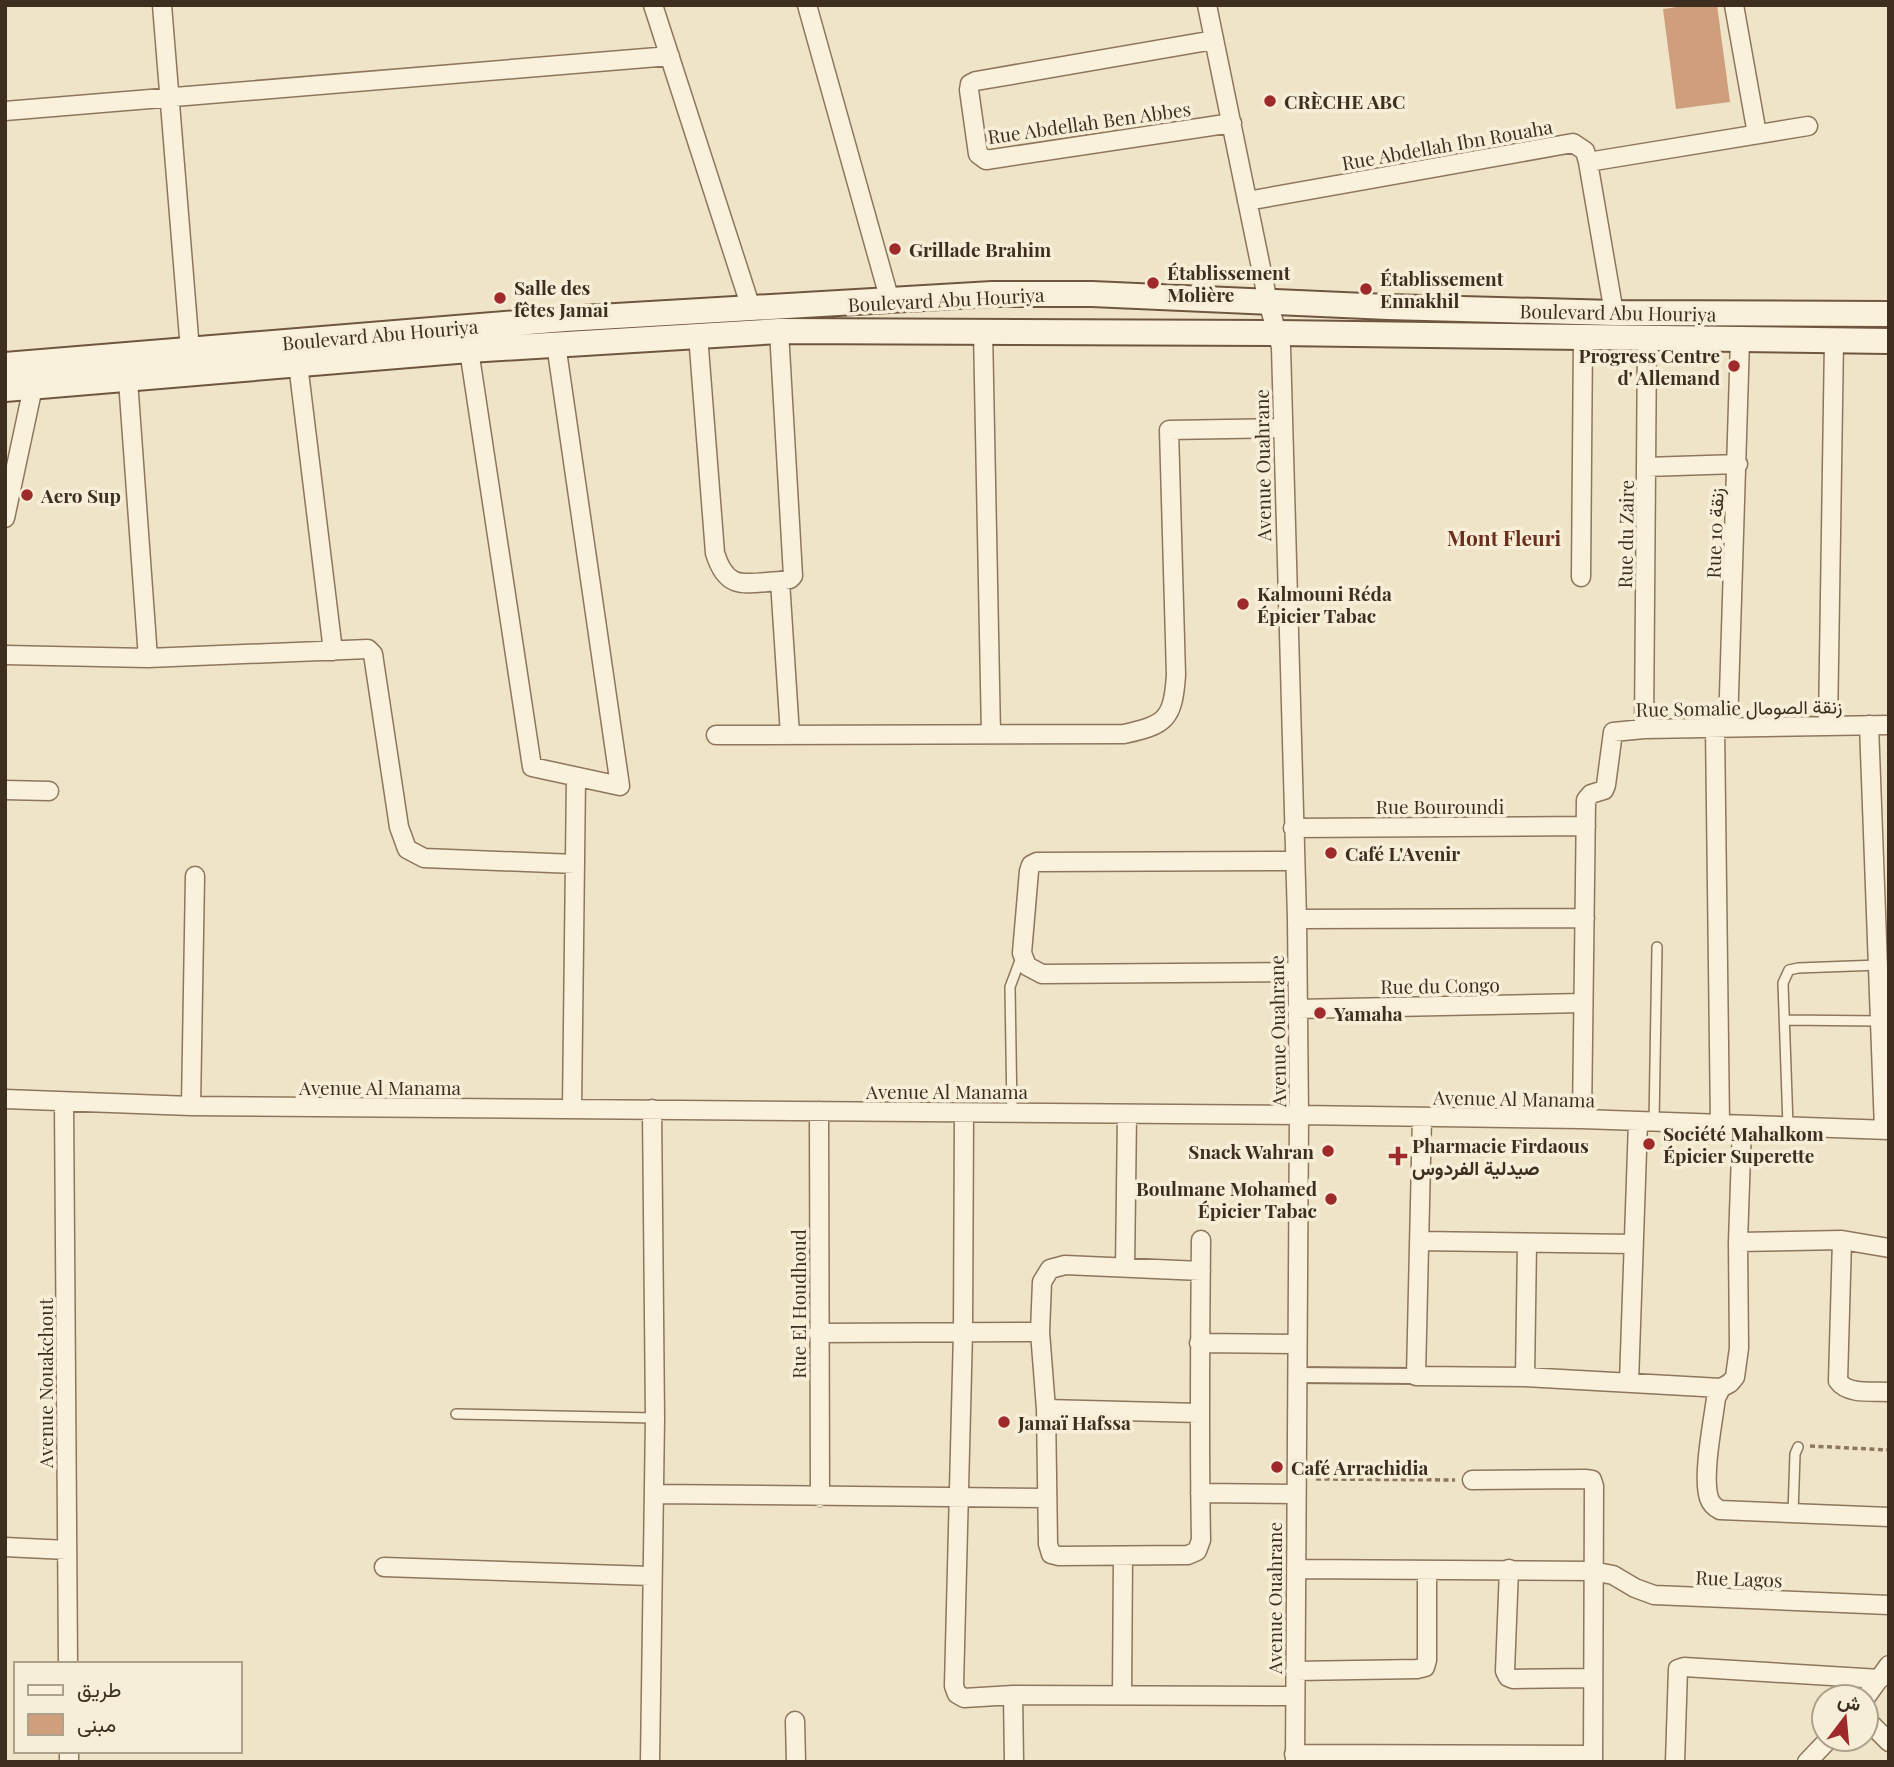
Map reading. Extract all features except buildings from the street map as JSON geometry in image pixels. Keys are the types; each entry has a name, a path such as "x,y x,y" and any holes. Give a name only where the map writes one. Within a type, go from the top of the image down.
{"main road":[{"name":"Boulevard Abu Houriya","path":"5,365 565,319 992,295 1092,294 1388,307 1614,313 1889,314"},
{"path":"1388,307 1389,334"},
{"name":"Boulevard Abu Houriya","path":"5,389 469,350 779,331 1389,334 1889,341"}],"street":[{"path":"162,5 190,350"},
{"path":"653,5 751,307"},
{"path":"807,5 890,301"},
{"name":"Avenue Ouahrane","path":"1207,5 1268,302 1281,348 1297,919 1299,1115 1295,1758"},
{"path":"1734,5 1757,134"},
{"name":"Rue Abdellah Ben Abbes","path":"1214,40 976,80 970,84 969,90 978,154 986,160 1232,123"},
{"path":"5,111 670,56"},
{"path":"1614,313 1588,162 1808,126"},
{"name":"Rue Abdellah Ibn Rouaha","path":"1247,201 1573,143 1585,151 1588,162"},
{"path":"698,335 715,553 720,571 730,580 745,583 790,579 793,574 779,331"},
{"path":"983,331 991,734"},
{"path":"1581,577 1583,338"},
{"name":"Rue du Zaire","path":"1644,729 1647,339"},
{"name":"Rue 10 زنقة","path":"1720,1124 1722,728 1738,464 1740,340"},
{"path":"1828,725 1834,340"},
{"path":"469,350 532,767 620,786 556,344"},
{"path":"298,364 333,651"},
{"path":"128,380 148,658"},
{"path":"5,518 33,387"},
{"path":"716,735 1124,734 1154,727 1169,713 1174,695 1176,651 1169,430 1282,428"},
{"path":"1646,467 1738,464"},
{"path":"780,580 790,734"},
{"path":"5,655 148,658 363,648 373,654 399,827 407,849 415,855 432,859 575,864"},
{"path":"1869,725 1880,1021 1887,1130"},
{"name":"Rue Somalie زنقة الصومال","path":"1586,826 1588,796 1604,790 1606,785 1613,732 1644,729 1889,725"},
{"path":"572,1109 576,777"},
{"path":"5,790 49,791"},
{"path":"1582,1119 1586,826"},
{"name":"Rue Bouroundi","path":"1293,828 1586,826"},
{"path":"1294,860 1037,862 1031,865 1029,871 1022,953 1027,966 1042,974 1297,972"},
{"path":"191,1106 195,876"},
{"path":"1297,919 1585,918"},
{"name":"Rue du Congo","path":"1297,1009 1583,1003"},
{"name":"Avenue Al Manama","path":"5,1099 191,1106 1582,1119 1887,1130"},
{"name":"Avenue Nouakchout","path":"64,1103 68,1662"},
{"path":"650,1762 655,1418 652,1110"},
{"name":"Rue El Houdhoud","path":"818,1111 820,1497"},
{"path":"964,1113 963,1332 954,1686 957,1693 964,1698 1013,1695 1295,1696"},
{"path":"1125,1268 1127,1114"},
{"path":"1416,1376 1422,1117"},
{"path":"1629,1382 1633,1244 1646,1122"},
{"path":"1742,1125 1738,1242 1739,1348 1735,1377 1721,1388 1716,1398 1706,1482 1712,1506 1720,1510 1889,1517"},
{"path":"1201,1240 1201,1271 1199,1343 1199,1413 1201,1540 1197,1550 1188,1555 1051,1554 1048,1544 1046,1409 1040,1332 1042,1282 1050,1269 1065,1265 1201,1271"},
{"path":"1738,1242 1842,1240 1889,1248"},
{"path":"1842,1240 1838,1381 1842,1387 1850,1390 1889,1392"},
{"path":"1419,1241 1633,1244"},
{"path":"1525,1377 1527,1244"},
{"path":"818,1333 1040,1332"},
{"path":"1199,1343 1297,1344"},
{"path":"1296,1375 1525,1377 1721,1388"},
{"path":"1046,1409 1199,1413"},
{"path":"1295,1758 1593,1758 1592,1480 1472,1480"},
{"path":"1200,1493 1296,1486"},
{"path":"654,1494 1046,1498"},
{"path":"5,1547 67,1550"},
{"path":"1122,1695 1123,1556"},
{"path":"384,1567 651,1576"},
{"name":"Rue Lagos","path":"1296,1569 1592,1571 1613,1575 1635,1588 1666,1596 1889,1605"},
{"path":"1508,1569 1508,1677 1592,1678"},
{"path":"1295,1671 1425,1667 1427,1570"},
{"path":"1675,1762 1678,1669 1884,1672"},
{"path":"1013,1695 1014,1762"},
{"path":"795,1721 796,1762"}],"lane":[{"path":"1646,1122 1657,947"},
{"path":"1012,1112 1010,988 1022,953"},
{"path":"1788,1126 1783,983 1788,970 1879,965"},
{"path":"1785,1020 1880,1021"},
{"path":"456,1414 655,1418"},
{"path":"1793,1514 1795,1454 1798,1447"}],"path":[{"path":"1798,1447 1889,1450"},
{"path":"1296,1486 1472,1480"}],"place":[{"name":"CRÈCHE ABC","path":"1270,101"},
{"name":"Grillade Brahim","path":"895,249"},
{"name":"Établissement Molière","path":"1153,283"},
{"name":"Établissement Ennakhil","path":"1366,289"},
{"name":"Salle des fêtes Jamai","path":"500,298"},
{"name":"Progress Centre d' Allemand","path":"1734,366"},
{"name":"Aero Sup","path":"27,495"},
{"name":"Kalmouni Réda Épicier Tabac","path":"1243,604"},
{"name":"Café L'Avenir","path":"1331,853"},
{"name":"Yamaha","path":"1320,1013"},
{"name":"Société Mahalkom Épicier Superette","path":"1649,1144"},
{"name":"Snack Wahran","path":"1328,1151"},
{"name":"Pharmacie Firdaous صيدلية الفردوس","path":"1398,1156"},
{"name":"Boulmane Mohamed Épicier Tabac","path":"1331,1199"},
{"name":"Jamaï Hafssa","path":"1004,1422"},
{"name":"Café Arrachidia","path":"1277,1467"}],"district":[{"name":"Mont Fleuri","path":"1504,537"}]}
